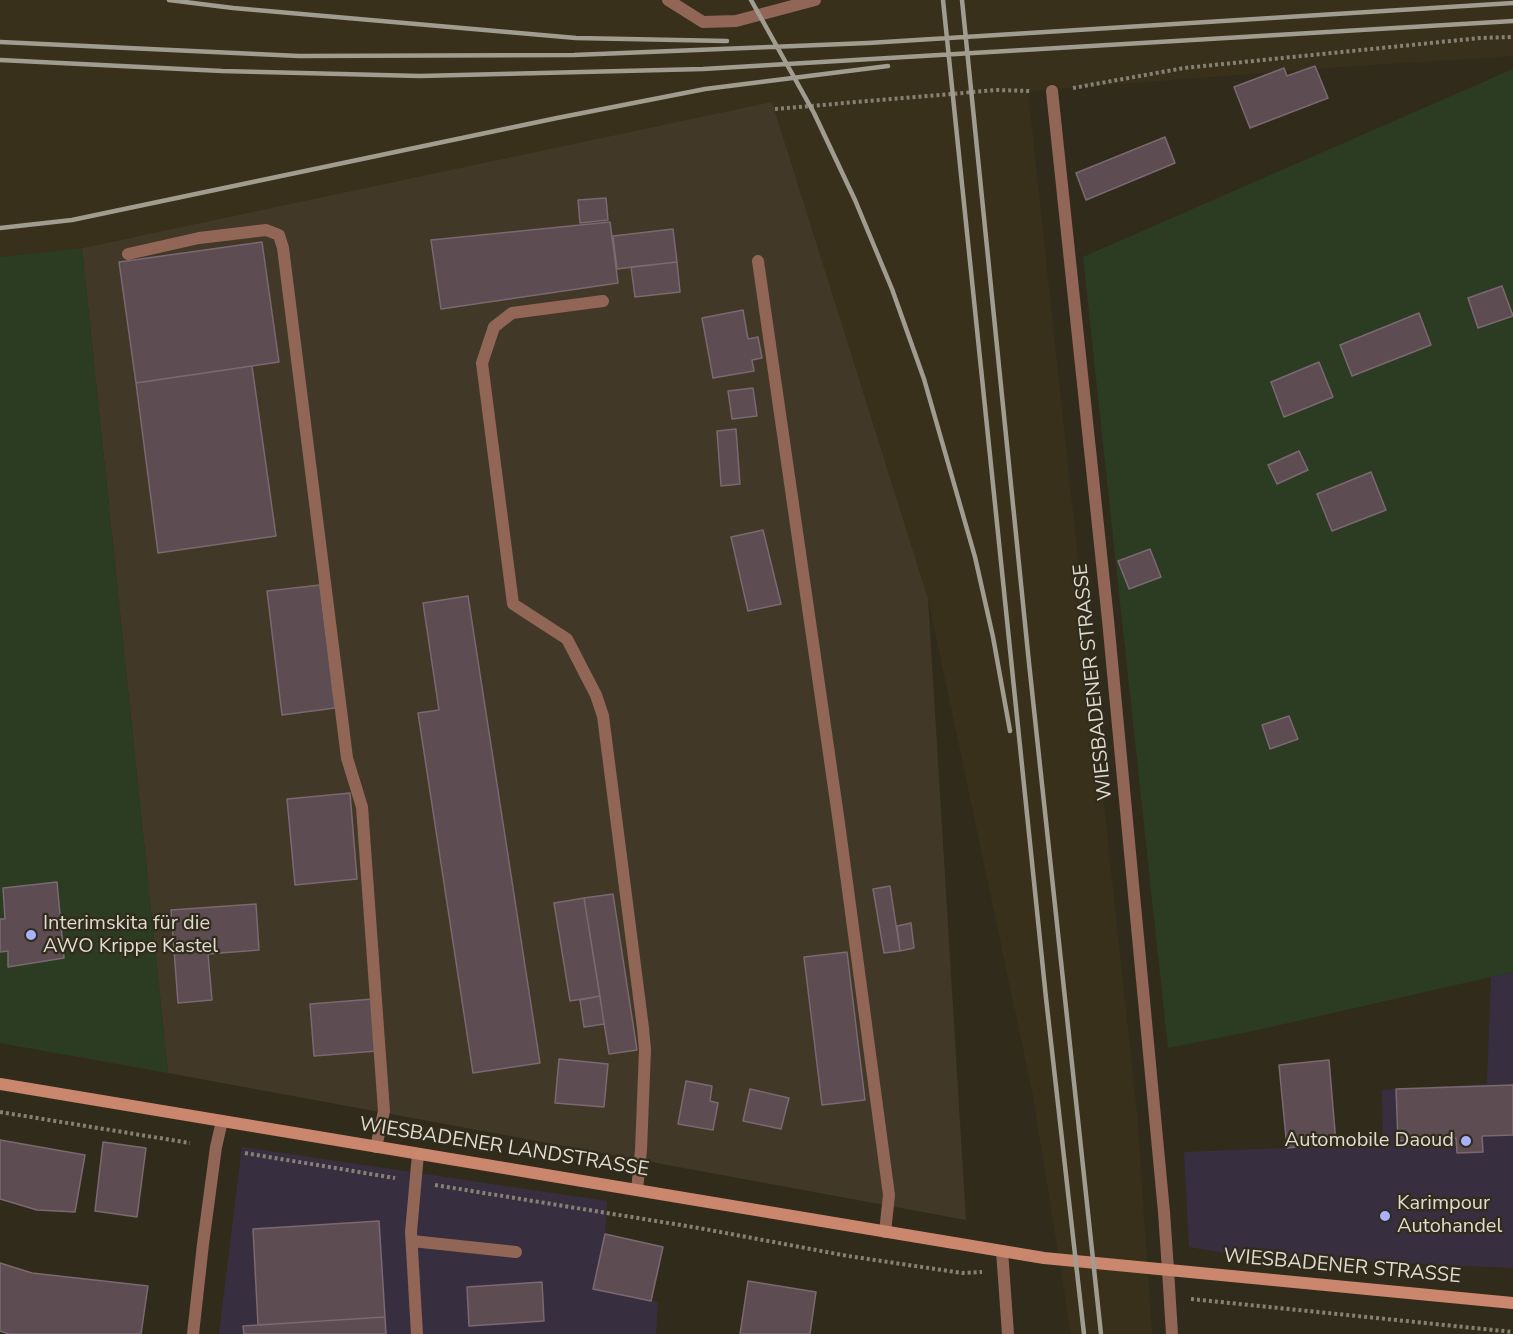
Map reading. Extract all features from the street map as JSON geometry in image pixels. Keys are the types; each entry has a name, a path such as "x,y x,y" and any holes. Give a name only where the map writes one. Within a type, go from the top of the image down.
{"main road":[{"name":"WIESBADENER LANDSTRASSE","path":"0,1084 1044,1258"},
{"name":"WIESBADENER STRASSE","path":"1044,1258 1513,1303"}],"street":[{"path":"668,0 702,22 736,21 815,0"},
{"name":"WIESBADENER STRASSE","path":"1052,92 1108,620 1168,1270"},
{"path":"128,254 199,238 266,230 279,235 283,248 346,758 362,807 384,1111 376,1147"},
{"path":"758,261 839,823 889,1195 885,1232"},
{"path":"603,301 512,314 494,327 482,363 513,604 567,639 596,695 603,716 644,1028 637,1190"},
{"path":"193,1334 216,1147 222,1121"},
{"path":"417,1334 412,1241 418,1154"},
{"path":"412,1241 516,1252"},
{"path":"1002,1251 1008,1334"},
{"path":"1168,1270 1172,1334"}],"path":[{"path":"775,109 997,90 1052,92 1184,68 1468,39 1513,37"},
{"path":"0,1112 189,1143"},
{"path":"245,1153 699,1228 848,1256 962,1273 1004,1271"},
{"path":"1169,1297 1513,1332"}],"shaded area":[{"path":"0,0 1513,0 1513,56 1028,91 1137,1114 1152,1334 1071,1334 1033,1096 928,598 772,102 82,248 0,257"},
{"path":"772,101 928,598 966,1220 168,1073 82,248"},
{"path":"1513,972 1513,1268 1243,1256 1189,1247 1184,1152 1287,1148 1336,1143 1383,1144 1382,1090 1487,1084 1491,977"},
{"path":"242,1147 607,1201 605,1234 593,1289 658,1302 656,1334 219,1334"}],"green space":[{"path":"1513,69 1513,972 1168,1048 1083,257"},
{"path":"82,248 168,1073 0,1043 0,257"}],"building":[{"path":"1315,66 1328,98 1250,128 1234,87 1284,68 1287,76"},
{"path":"1165,137 1175,163 1086,200 1076,173"},
{"path":"606,198 608,220 580,223 578,200"},
{"path":"610,222 618,283 441,309 431,240"},
{"path":"673,229 677,262 617,269 613,236"},
{"path":"262,242 279,362 136,383 119,262"},
{"path":"677,262 680,292 635,297 631,267"},
{"path":"1502,286 1513,316 1478,328 1468,298"},
{"path":"743,310 748,339 758,337 762,358 752,360 754,371 713,378 702,318"},
{"path":"1419,313 1431,345 1352,376 1340,345"},
{"path":"1319,362 1333,397 1284,417 1271,382"},
{"path":"252,366 276,536 158,553 136,383"},
{"path":"753,388 757,416 732,419 728,391"},
{"path":"736,429 740,484 721,486 717,431"},
{"path":"1299,451 1308,470 1277,484 1268,465"},
{"path":"1371,472 1386,510 1332,531 1317,494"},
{"path":"763,530 781,604 748,611 731,537"},
{"path":"1150,549 1161,577 1129,589 1118,561"},
{"path":"320,585 335,708 282,715 267,591"},
{"path":"468,596 540,1063 473,1073 418,713 439,710 423,603"},
{"path":"1289,716 1298,739 1270,749 1262,725"},
{"path":"350,793 357,879 295,885 287,799"},
{"name":"Interimskita für die AWO Krippe Kastel","path":"57,882 64,958 8,967 8,951 0,952 0,919 5,919 3,888"},
{"path":"890,886 900,951 884,953 873,889"},
{"path":"613,894 637,1050 609,1054 584,898"},
{"path":"584,898 600,996 570,1001 554,903"},
{"path":"256,904 259,950 208,954 212,1000 178,1003 171,910"},
{"path":"911,923 914,948 900,951 897,926"},
{"path":"847,952 865,1100 822,1105 804,957"},
{"path":"600,996 604,1024 584,1027 580,1000"},
{"path":"373,999 377,1051 314,1056 310,1004"},
{"path":"559,1059 608,1064 604,1107 555,1103"},
{"path":"1329,1060 1336,1143 1287,1148 1279,1065"},
{"path":"686,1081 712,1086 710,1101 718,1103 713,1130 678,1124"},
{"path":"1513,1085 1513,1135 1482,1136 1483,1152 1457,1153 1456,1138 1398,1141 1396,1089"},
{"path":"750,1089 789,1098 781,1129 743,1121"},
{"path":"0,1140 85,1155 75,1212 37,1210 0,1199"},
{"path":"103,1142 146,1148 137,1217 95,1211"},
{"path":"379,1221 385,1317 258,1325 253,1229"},
{"path":"605,1234 663,1247 651,1301 593,1289"},
{"path":"0,1263 32,1273 148,1286 141,1334 9,1334 0,1331"},
{"path":"748,1281 816,1292 810,1334 740,1334"},
{"path":"542,1282 544,1321 469,1326 467,1287"},
{"path":"385,1317 386,1334 244,1334 243,1326"}],"railway":[{"path":"169,0 233,8 576,38 727,41"},
{"path":"751,0 814,113 855,200 892,289 924,379 975,557 993,637 1010,731"},
{"path":"943,0 1046,998 1084,1334"},
{"path":"962,0 1029,663 1101,1334"},
{"path":"0,42 299,56 574,55 868,43 1513,3"},
{"path":"0,60 222,71 420,76 703,69 1513,21"},
{"path":"0,228 72,220 705,89 888,66"}],"place":[{"name":"Interimskita für die AWO Krippe Kastel","path":"31,935"},
{"name":"Automobile Daoud","path":"1466,1141"},
{"name":"Karimpour Autohandel","path":"1385,1216"}]}
